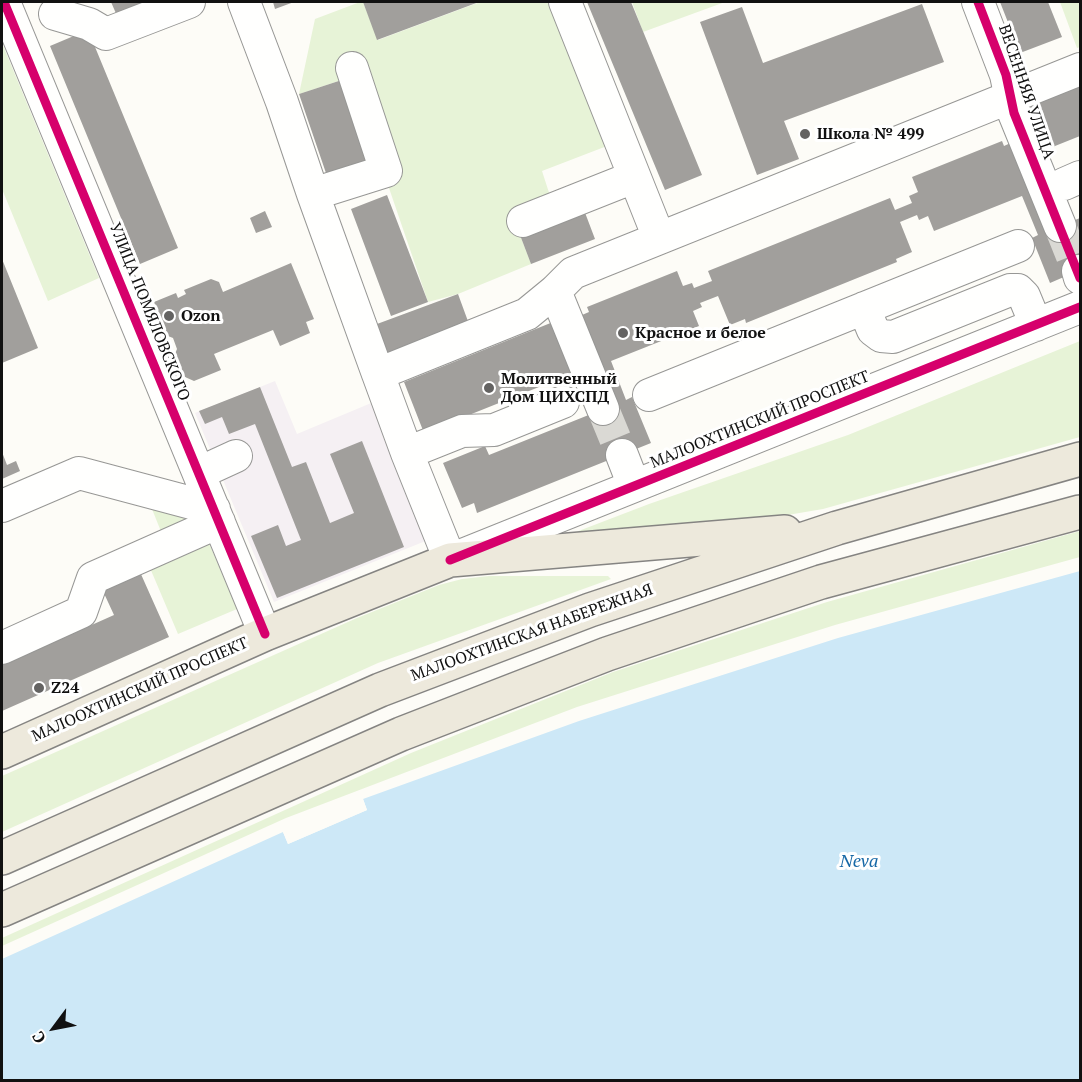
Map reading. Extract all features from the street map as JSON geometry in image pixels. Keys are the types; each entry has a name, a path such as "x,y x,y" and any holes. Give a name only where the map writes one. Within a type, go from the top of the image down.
{"main road":[{"name":"МАЛООХТИНСКАЯ НАБЕРЕЖНАЯ","path":"2,858 380,690 590,610 837,528 1080,459"},
{"path":"2,910 401,734 607,654 821,582 1080,512"},
{"path":"450,560 837,528"},
{"name":"МАЛООХТИНСКИЙ ПРОСПЕКТ","path":"2,752 266,634 450,560"}],"street":[{"name":"УЛИЦА ПОМЯЛОВСКОГО","path":"4,2 266,634"},
{"path":"16,31 55,8 106,34 189,2"},
{"path":"244,2 407,453 450,560"},
{"path":"565,2 658,238"},
{"name":"ВЕСЕННЯЯ УЛИЦА","path":"978,2 1006,75 1014,113 1060,226"},
{"path":"313,194 386,171 352,68"},
{"path":"378,374 527,314 573,273 1080,69"},
{"path":"523,221 634,177"},
{"path":"649,395 1018,246"},
{"path":"864,308 873,330 881,336 893,337 1010,290 1018,290 1024,296 1036,325"},
{"path":"555,291 603,409"},
{"name":"МАЛООХТИНСКИЙ ПРОСПЕКТ","path":"450,560 1080,307"},
{"path":"407,453 462,431 494,430 563,402"},
{"path":"622,455 634,486"},
{"path":"199,473 236,456"},
{"path":"2,506 79,473 217,516"},
{"path":"2,646 81,612 93,579 217,516"}],"shaded area":[{"path":"275,381 297,434 376,401 433,538 274,602 195,413"}],"green space":[{"path":"363,2 378,40 480,2 565,2 620,141 542,171 554,208 520,235 531,264 458,294 428,302 351,77 299,94 315,19"},
{"path":"632,2 725,2 643,32"},
{"path":"1060,2 1080,2 1080,47 1077,48"},
{"path":"2,43 99,278 48,301 2,189"},
{"path":"1080,341 1080,437 823,509 752,521 555,540 649,504 848,435"},
{"path":"150,504 195,516 164,539"},
{"path":"1080,531 1080,557 835,625 577,707 286,818 2,946 2,938 411,753 613,672 827,602"},
{"path":"209,543 237,609 178,634 150,568"},
{"path":"489,576 608,576 611,579 378,663 2,832 2,776 357,618 439,585 462,579"}],"water":[{"name":"Neva","path":"1080,571 1080,1080 2,1080 2,959 283,832 288,844 367,810 363,799 579,721 838,638"}],"pier":[{"path":"363,799 367,810 288,844 283,832 286,831 290,840 363,808 360,800"}],"building":[{"path":"111,2 159,2 118,18"},
{"path":"273,2 294,2 275,9"},
{"path":"363,2 479,2 377,40"},
{"path":"587,2 631,2 702,175 665,190"},
{"path":"1000,2 1048,2 1062,37 1020,53"},
{"path":"922,4 944,62 784,121 799,159 757,175 700,22 742,7 763,63"},
{"path":"88,30 178,248 140,264 50,46"},
{"path":"351,77 378,159 327,176 299,94"},
{"path":"1080,86 1080,136 1040,152 1022,109"},
{"path":"1017,140 1048,231 1080,218 1080,270 1050,283 1032,238 1038,235 1022,196 934,231 928,216 919,220 917,215 900,222 912,252 896,259 897,262 746,323 745,319 730,325 718,296 700,303 702,307 693,311 699,326 611,361 626,400 632,397 651,443 477,513 474,503 462,508 443,463 485,446 489,455 616,404 575,318 589,312 587,307 677,271 683,286 692,283 694,288 712,281 708,271 890,198 895,210 912,203 909,196 918,192 912,177 1002,141 1004,146"},
{"path":"387,195 428,302 391,316 351,209"},
{"path":"584,210 595,239 531,264 520,235"},
{"path":"265,211 272,227 256,233 250,218"},
{"path":"2,259 38,348 2,363"},
{"path":"291,263 314,319 306,322 310,333 280,346 273,330 214,354 221,370 194,381 185,377 175,354 177,349 173,338 168,336 154,302 176,293 178,298 186,294 184,290 211,279 219,282 223,292"},
{"path":"458,294 469,324 388,354 377,324"},
{"path":"558,320 579,371 424,433 404,382"},
{"path":"260,387 292,467 306,462 330,523 354,513 330,454 362,441 404,547 277,598 251,536 278,525 286,546 301,540 255,424 229,434 222,417 205,424 199,411"},
{"path":"2,452 7,465 16,461 20,471 2,479"},
{"path":"140,572 169,637 2,711 2,665 114,615 102,589"}],"tunnel":[{"path":"1060,226 1078,271"},
{"path":"603,409 622,455"}],"cycle path":[{"path":"4,2 265,634"},
{"path":"978,2 1006,75 1014,113 1080,278"},
{"path":"450,560 1080,307"}],"place":[{"name":"Школа № 499","path":"805,134"},
{"name":"Ozon","path":"169,316"},
{"name":"Красное и белое","path":"623,333"},
{"name":"Молитвенный Дом ЦИХСПД","path":"489,388"},
{"name":"Z24","path":"39,688"}]}
